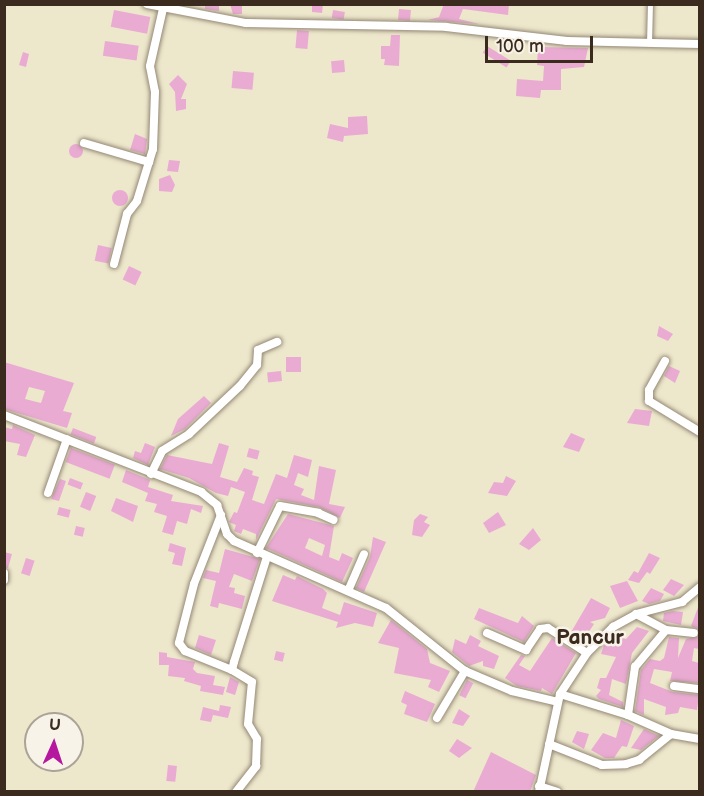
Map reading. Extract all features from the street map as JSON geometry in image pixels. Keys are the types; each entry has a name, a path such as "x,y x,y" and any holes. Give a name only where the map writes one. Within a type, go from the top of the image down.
{"street":[{"path":"147,4 163,9 246,23 446,27 518,37 649,44 699,44"},
{"path":"114,264 127,214 137,201 149,162 155,106 150,66 163,9"},
{"path":"84,143 149,162"},
{"path":"151,474 162,451 189,434 240,386 258,365 258,350 277,342"},
{"path":"665,361 649,390 649,401 699,432"},
{"path":"4,415 201,492 210,498 221,514 230,538 257,553 386,608 443,657 465,671 512,691 559,698 628,715 671,734 699,739"},
{"path":"48,493 67,439"},
{"path":"257,553 279,506 334,520"},
{"path":"221,514 194,584 179,643 185,651 232,670 252,682 248,724 257,739 256,766 236,792"},
{"path":"348,591 364,554"},
{"path":"232,670 267,556"},
{"path":"4,573 4,580"},
{"path":"557,792 539,789 559,698 587,653 613,627 636,614 682,602 699,587"},
{"path":"636,614 666,630 694,633"},
{"path":"487,633 526,650 540,629 549,628 587,653"},
{"path":"628,715 635,667 666,630"},
{"path":"436,718 465,671"},
{"path":"674,686 699,689"},
{"path":"549,744 602,765 626,764 639,760 671,734"}],"lane":[{"path":"649,44 651,4"}],"building":[{"path":"205,4 219,4 219,11 205,9"},
{"path":"230,4 242,4 242,14 233,14"},
{"path":"312,4 323,4 322,13 312,12"},
{"path":"444,4 459,6 509,4 508,15 463,9 459,19 479,24 428,20 439,17"},
{"path":"399,9 411,10 410,21 398,20"},
{"path":"114,10 150,17 147,34 111,27"},
{"path":"333,10 345,12 344,20 332,18"},
{"path":"297,30 309,31 307,49 295,48"},
{"path":"391,35 400,35 399,66 384,65 385,59 381,59 381,46 390,46"},
{"path":"105,41 139,46 137,61 103,56"},
{"path":"487,46 511,61 507,68 483,53"},
{"path":"538,47 588,48 584,67 561,69 561,90 541,90 540,98 516,96 517,79 543,81 544,66 537,65"},
{"path":"23,52 29,54 26,67 19,65"},
{"path":"344,60 345,72 332,73 331,61"},
{"path":"233,71 254,73 252,90 232,88"},
{"path":"178,75 187,84 181,99 186,99 186,109 176,111 175,92 169,84"},
{"path":"367,116 368,134 344,136 343,142 327,138 330,124 348,128 348,117"},
{"path":"135,134 147,139 145,154 130,150"},
{"path":"76,144 81,146 83,151 81,156 76,158 71,156 69,151 71,146"},
{"path":"169,160 180,161 178,172 167,171"},
{"path":"170,175 175,185 172,192 159,191 159,179"},
{"path":"117,190 123,190 128,198 126,204 117,206 112,201 112,195"},
{"path":"98,245 112,248 108,264 95,261"},
{"path":"129,266 142,272 135,286 123,280"},
{"path":"659,326 673,334 668,341 657,336"},
{"path":"286,357 301,357 301,372 286,372"},
{"path":"4,362 74,383 63,411 72,413 67,428 4,409","holes":["29,387 45,391 41,403 25,399"]},
{"path":"669,366 680,371 675,383 664,376"},
{"path":"281,371 282,381 268,382 267,372"},
{"path":"204,396 211,403 185,429 171,436 178,419"},
{"path":"635,409 652,411 649,426 627,423"},
{"path":"13,425 35,435 26,457 17,455 20,444 4,441 4,427 12,429"},
{"path":"73,428 96,437 94,443 70,435"},
{"path":"571,433 585,439 579,452 563,447"},
{"path":"145,443 155,447 148,465 133,458 135,451 141,453"},
{"path":"219,443 229,446 220,477 237,482 244,468 253,471 252,475 259,477 252,500 264,504 276,474 287,478 294,455 312,460 308,477 298,473 294,485 304,489 301,495 314,500 319,466 336,470 329,504 345,507 340,518 319,507 276,499 256,540 256,534 243,529 241,534 234,531 236,525 229,522 234,512 237,513 245,492 231,487 228,496 216,493 189,478 160,469 167,455 212,464"},
{"path":"71,448 115,465 110,479 66,462"},
{"path":"249,448 260,451 257,460 247,457"},
{"path":"126,470 150,480 148,487 173,495 171,501 203,506 201,513 191,509 187,524 177,521 173,535 162,532 167,516 154,512 157,504 145,501 148,493 122,482"},
{"path":"506,476 516,481 507,496 488,493 494,482 503,483"},
{"path":"70,478 83,483 81,490 67,485"},
{"path":"60,479 66,481 59,501 51,499"},
{"path":"86,492 96,496 90,511 80,507"},
{"path":"116,498 138,506 133,522 111,511"},
{"path":"59,507 71,510 69,518 57,515"},
{"path":"498,512 506,525 489,533 483,523"},
{"path":"288,514 334,526 329,557 339,561 342,553 353,558 342,582 266,548","holes":["309,538 325,545 322,556 305,548"]},
{"path":"420,514 428,517 424,522 430,525 422,537 412,535 414,520"},
{"path":"76,526 85,528 83,537 74,535"},
{"path":"533,528 541,540 529,550 519,544"},
{"path":"373,537 386,542 364,592 356,588 370,557"},
{"path":"170,543 186,548 182,566 172,564 175,553 168,551"},
{"path":"225,549 260,559 252,581 234,574 229,587 235,588 234,593 245,596 242,609 219,603 218,608 210,606 216,581 203,578 206,570 219,573"},
{"path":"4,552 12,554 8,568 4,567"},
{"path":"649,553 660,558 650,574 647,572 639,583 628,580 634,571 638,573"},
{"path":"26,558 35,561 30,576 21,573"},
{"path":"283,575 295,580 297,576 323,589 327,593 322,608 340,615 344,602 377,613 373,627 355,623 336,628 338,622 272,601"},
{"path":"671,579 684,585 674,596 663,590"},
{"path":"627,581 638,601 620,608 610,586"},
{"path":"651,588 664,594 660,601 649,604 642,601"},
{"path":"591,598 610,608 605,618 590,622 594,624 582,642 570,634"},
{"path":"699,605 699,630 691,626"},
{"path":"479,608 518,623 522,616 534,626 524,642 474,619"},
{"path":"683,612 681,625 663,621 664,613"},
{"path":"391,620 427,649 430,663 450,671 439,692 428,687 431,680 394,673 399,648 378,643"},
{"path":"637,627 649,631 632,653 626,684 612,679 609,695 623,702 623,707 599,699 596,696 601,690 597,688 600,678 606,678 616,657 601,654 604,645 614,635 626,639"},
{"path":"199,635 216,640 211,655 195,648"},
{"path":"470,635 481,641 478,646 499,656 494,669 483,666 483,661 469,666 452,652 455,639 466,644"},
{"path":"699,636 699,649 694,648 692,661 699,663 699,683 670,681 672,672 654,669 650,683 673,692 699,695 697,710 680,707 678,713 665,715 666,707 644,699 644,715 635,711 641,670 650,659 660,661 664,658 669,637 679,638 678,658 686,639"},
{"path":"552,638 576,653 552,694 542,688 541,691 517,686 505,678 521,655 525,656 519,665 530,671"},
{"path":"276,651 285,653 283,662 274,660"},
{"path":"159,652 167,653 167,657 195,662 193,669 197,673 215,676 213,685 225,687 223,695 200,691 201,686 184,681 185,678 168,676 169,665 159,665"},
{"path":"230,677 239,682 235,695 226,692"},
{"path":"467,680 473,683 466,698 459,695"},
{"path":"405,691 435,704 427,722 404,714 407,705 401,702"},
{"path":"220,705 231,707 228,718 213,715 211,722 200,720 203,707 219,711"},
{"path":"459,709 470,716 463,726 452,723"},
{"path":"621,720 634,726 627,747 622,746 614,758 605,758 591,750 603,733 616,738"},
{"path":"644,729 659,736 641,750 631,748"},
{"path":"577,731 589,734 584,749 572,742"},
{"path":"457,739 472,748 459,758 449,751"},
{"path":"491,752 536,775 530,792 473,792"},
{"path":"168,765 177,766 175,782 166,781"}],"district":[{"name":"Pancur","path":"590,638"}]}
